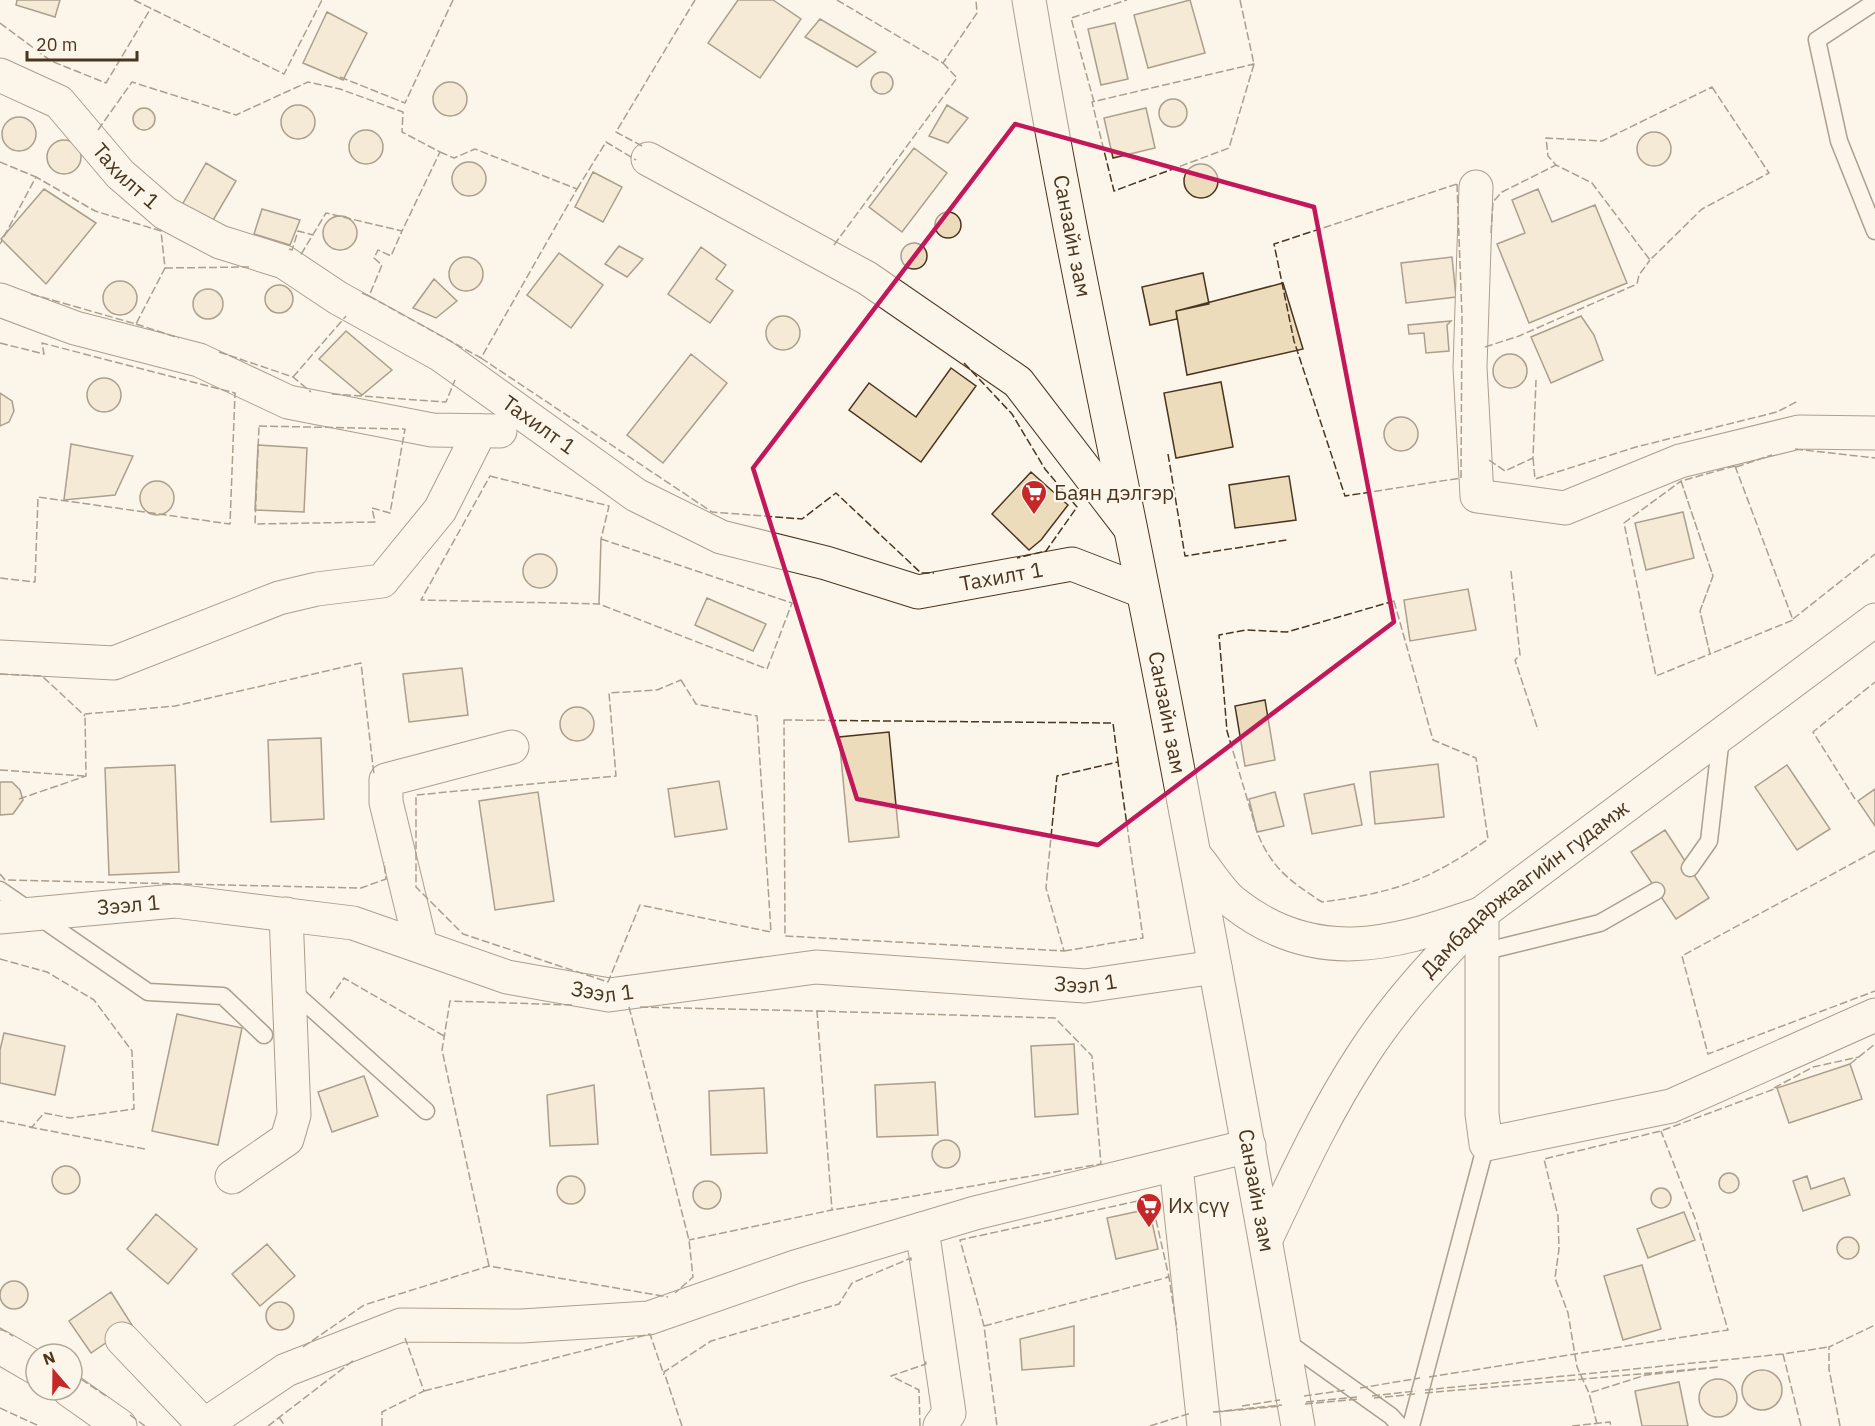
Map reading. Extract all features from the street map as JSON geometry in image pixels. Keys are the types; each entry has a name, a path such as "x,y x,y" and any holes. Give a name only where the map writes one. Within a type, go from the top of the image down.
{"street":[{"name":"Санзайн зам","path":"1029,0 1057,168 1130,528 1249,1146 1298,1426"},
{"name":"Тахилт 1","path":"0,75 59,102 120,174 165,213 220,242 285,262 338,298 441,355 636,495 722,537 826,563 918,592 1072,564 1142,591"},
{"path":"648,159 867,278 1018,382 1130,528"},
{"path":"1476,187 1470,367 1477,496 1565,508 1680,461 1788,434 1799,432 1875,433"},
{"path":"0,300 75,328 199,360 288,402 432,430 544,431"},
{"path":"0,657 114,663 279,598 317,589 382,581 441,510 480,430"},
{"name":"Дамбадаржаагийн гудамж","path":"1266,1239 1324,1120 1365,1052 1429,969 1482,913 1875,620"},
{"path":"421,946 386,802 386,780 512,747"},
{"path":"1193,853 1233,902 1274,929 1320,944 1366,945 1407,938 1482,913 1482,1114 1486,1144 1671,1106 1875,1015"},
{"name":"Зээл 1","path":"0,917 175,901 286,914 353,923 507,977 609,995 816,967 1085,986 1215,967"},
{"path":"232,1177 287,1139 294,1115 286,914"},
{"path":"122,1339 204,1426 286,1370 401,1325 522,1326 649,1318 795,1267 975,1213 1176,1166 1249,1146"},
{"path":"1176,1166 1204,1426"},
{"path":"922,1229 949,1413 940,1426"},
{"path":"0,1347 24,1361"},
{"path":"84,1401 120,1426"}],"lane":[{"path":"1875,2 1816,40 1839,141 1875,231"},
{"path":"1690,868 1709,841 1721,737"},
{"path":"0,890 148,992 223,996 264,1035"},
{"path":"1482,952 1600,923 1656,891"},
{"path":"289,988 426,1111"},
{"path":"1411,1426 1486,1144"},
{"path":"1283,1340 1391,1416 1400,1426"}],"highlighted area":[{"path":"1015,124 1314,207 1394,622 1098,845 857,799 753,468"}],"building":[{"path":"17,0 60,0 55,17 16,5"},
{"path":"738,0 773,0 801,19 760,78 708,43"},
{"path":"1190,0 1205,53 1148,68 1134,15"},
{"path":"327,12 367,33 343,80 303,63"},
{"path":"820,19 876,52 857,67 805,37"},
{"path":"1115,23 1128,79 1101,85 1088,29"},
{"path":"882,72 890,75 893,83 890,91 882,94 874,91 871,83 874,75"},
{"path":"450,82 462,87 467,99 462,111 450,116 438,111 433,99 438,87"},
{"path":"1173,99 1183,103 1187,113 1183,123 1173,127 1163,123 1159,113 1163,103"},
{"path":"298,105 310,110 315,122 310,134 298,139 286,134 281,122 286,110"},
{"path":"947,105 968,118 948,143 929,136"},
{"path":"144,108 152,111 155,119 152,127 144,130 136,127 133,119 136,111"},
{"path":"1146,108 1155,148 1113,158 1104,118"},
{"path":"19,117 31,122 36,134 31,146 19,151 7,146 2,134 7,122"},
{"path":"366,130 378,135 383,147 378,159 366,164 354,159 349,147 354,135"},
{"path":"1654,132 1666,137 1671,149 1666,161 1654,166 1642,161 1637,149 1642,137"},
{"path":"64,140 76,145 81,157 76,169 64,174 52,169 47,157 52,145"},
{"path":"914,148 947,173 902,232 869,207"},
{"path":"469,162 481,167 486,179 481,191 469,196 457,191 452,179 457,167"},
{"path":"206,163 236,181 212,222 182,205"},
{"path":"1201,164 1213,169 1218,181 1213,193 1201,198 1189,193 1184,181 1189,169"},
{"path":"593,172 622,187 603,222 575,207"},
{"path":"44,189 96,223 46,284 1,239"},
{"path":"1538,189 1552,222 1595,205 1627,283 1529,323 1497,244 1525,233 1512,200"},
{"path":"262,209 300,220 290,245 254,234"},
{"path":"948,212 957,216 961,225 957,234 948,238 939,234 935,225 939,216"},
{"path":"340,216 352,221 357,233 352,245 340,250 328,245 323,233 328,221"},
{"path":"914,243 923,247 927,256 923,265 914,269 905,265 901,256 905,247"},
{"path":"619,246 643,259 627,277 605,264"},
{"path":"701,247 726,265 716,279 733,291 710,323 668,294"},
{"path":"559,253 603,285 571,328 527,295"},
{"path":"466,257 478,262 483,274 478,286 466,291 454,286 449,274 454,262"},
{"path":"1452,257 1456,297 1406,303 1401,263"},
{"path":"1203,273 1209,304 1176,311 1177,319 1150,325 1142,287"},
{"path":"434,279 457,301 436,318 413,308"},
{"path":"120,281 132,286 137,298 132,310 120,315 108,310 103,298 108,286"},
{"path":"1283,283 1303,349 1187,375 1176,311"},
{"path":"279,285 289,289 293,299 289,309 279,313 269,309 265,299 269,289"},
{"path":"208,289 218,294 223,304 218,314 208,319 198,314 193,304 198,294"},
{"path":"783,316 795,321 800,333 795,345 783,350 771,345 766,333 771,321"},
{"path":"1581,316 1594,335 1603,360 1551,383 1531,337"},
{"path":"1451,321 1447,325 1449,351 1426,353 1424,333 1409,334 1408,325"},
{"path":"346,331 392,370 362,395 319,359"},
{"path":"691,354 727,383 663,463 627,435"},
{"path":"1510,354 1522,359 1527,371 1522,383 1510,388 1498,383 1493,371 1498,359"},
{"path":"951,368 976,386 921,462 849,410 869,383 916,417"},
{"path":"104,378 116,383 121,395 116,407 104,412 92,407 87,395 92,383"},
{"path":"1221,382 1233,447 1176,458 1164,393"},
{"path":"0,393 12,401 14,411 9,422 0,426"},
{"path":"1401,417 1413,422 1418,434 1413,446 1401,451 1389,446 1384,434 1389,422"},
{"path":"71,444 133,456 115,495 64,500"},
{"path":"258,445 307,448 304,512 255,510"},
{"path":"1031,472 1068,505 1041,540 1029,550 992,514"},
{"path":"1289,476 1296,520 1235,528 1229,485"},
{"path":"157,481 169,486 174,498 169,510 157,515 145,510 140,498 145,486"},
{"path":"1683,512 1694,558 1646,570 1635,523"},
{"path":"540,554 552,559 557,571 552,583 540,588 528,583 523,571 528,559"},
{"path":"1468,589 1476,630 1410,641 1404,600"},
{"path":"707,598 766,624 753,651 695,625"},
{"path":"462,668 468,715 409,722 403,674"},
{"path":"1265,700 1275,760 1245,766 1235,706"},
{"path":"577,707 589,712 594,724 589,736 577,741 565,736 560,724 565,712"},
{"path":"889,732 899,837 849,842 839,737"},
{"path":"321,738 324,819 271,822 268,740"},
{"path":"1438,764 1444,817 1375,824 1370,772"},
{"path":"175,765 179,872 109,875 105,768"},
{"path":"1787,765 1830,829 1797,850 1755,787"},
{"path":"719,781 727,829 675,837 668,789"},
{"path":"0,782 12,782 20,790 23,800 13,814 0,815"},
{"path":"1354,784 1362,825 1312,834 1304,794"},
{"path":"1875,789 1875,826 1858,801"},
{"path":"538,792 554,901 495,910 479,801"},
{"path":"1275,792 1284,826 1257,832 1249,799"},
{"path":"1665,830 1709,898 1676,919 1631,852"},
{"path":"177,1014 242,1028 218,1145 152,1131"},
{"path":"4,1033 65,1046 55,1095 0,1083 0,1050"},
{"path":"1074,1044 1078,1114 1035,1117 1031,1046"},
{"path":"1850,1064 1862,1099 1789,1123 1777,1088"},
{"path":"364,1076 378,1116 332,1132 318,1092"},
{"path":"935,1082 938,1135 877,1137 875,1085"},
{"path":"594,1085 598,1144 550,1146 547,1095"},
{"path":"764,1088 767,1153 711,1155 709,1091"},
{"path":"946,1140 956,1144 960,1154 956,1164 946,1168 936,1164 932,1154 936,1144"},
{"path":"66,1166 76,1170 80,1180 76,1190 66,1194 56,1190 52,1180 56,1170"},
{"path":"1725,1173 1733,1173 1739,1179 1739,1187 1733,1193 1725,1193 1719,1187 1719,1179"},
{"path":"571,1176 581,1180 585,1190 581,1200 571,1204 561,1200 557,1190 561,1180"},
{"path":"1807,1176 1811,1189 1844,1178 1850,1195 1803,1211 1793,1181"},
{"path":"707,1181 717,1185 721,1195 717,1205 707,1209 697,1205 693,1195 697,1185"},
{"path":"1657,1188 1665,1188 1671,1194 1671,1202 1665,1208 1657,1208 1651,1202 1651,1194"},
{"path":"1149,1209 1158,1249 1116,1259 1107,1218"},
{"path":"1684,1212 1695,1240 1648,1258 1637,1229"},
{"path":"156,1214 197,1249 168,1284 127,1249"},
{"path":"1848,1237 1856,1240 1859,1248 1856,1256 1848,1259 1840,1256 1837,1248 1840,1240"},
{"path":"267,1244 295,1276 260,1306 232,1274"},
{"path":"1642,1265 1661,1329 1623,1340 1604,1276"},
{"path":"14,1281 24,1285 28,1295 24,1305 14,1309 4,1305 0,1295 4,1285"},
{"path":"111,1292 132,1325 91,1353 69,1321"},
{"path":"280,1302 290,1306 294,1316 290,1326 280,1330 270,1326 266,1316 270,1306"},
{"path":"1074,1326 1074,1366 1022,1370 1020,1339"},
{"path":"1762,1370 1770,1371 1776,1376 1781,1382 1781,1398 1776,1404 1770,1409 1762,1410 1754,1409 1748,1404 1743,1398 1742,1390 1743,1382 1748,1376 1754,1371"},
{"path":"1718,1379 1731,1385 1737,1398 1731,1411 1718,1417 1705,1411 1699,1398 1705,1385"},
{"path":"1679,1382 1688,1426 1642,1426 1635,1391"}],"fence":[{"path":"134,0 284,74 322,0"},
{"path":"340,77 405,103 453,0"},
{"path":"642,146 616,132 695,0"},
{"path":"837,0 943,63 977,13 976,0"},
{"path":"1094,102 1071,18 1127,0"},
{"path":"1240,0 1254,64 1252,64"},
{"path":"0,23 51,61 106,83 151,8"},
{"path":"834,245 957,78 943,63"},
{"path":"1254,64 1229,148 1114,191 1092,102 1254,64"},
{"path":"98,130 132,82 236,115 308,82 340,89 403,112 402,132 440,152 402,231 326,213 300,256"},
{"path":"1712,87 1769,173 1702,209 1650,260 1592,183 1556,165 1548,156 1546,138 1602,141 1712,87"},
{"path":"577,189 606,142 636,160"},
{"path":"369,296 481,358 577,189 475,149 454,158 440,152"},
{"path":"0,162 36,177 0,244"},
{"path":"1491,233 1493,202 1502,192 1556,165"},
{"path":"31,294 136,324 165,268 161,231 95,211 36,177"},
{"path":"1457,184 1462,316 1461,478 1345,496 1294,341 1274,244 1457,184"},
{"path":"289,249 292,250 298,231 313,235"},
{"path":"362,293 369,296 382,265 374,258 378,250 391,256 402,231"},
{"path":"1485,347 1519,336 1637,284 1639,275 1650,260"},
{"path":"165,268 249,267"},
{"path":"293,377 346,316"},
{"path":"136,324 179,338"},
{"path":"0,343 44,354 42,343 235,393 230,524 38,497 35,582 0,578"},
{"path":"219,352 293,377 311,392"},
{"path":"481,358 712,512 802,519 836,493 921,573 934,573"},
{"path":"964,363 1012,414 1045,469 1077,507 1046,551 1017,558"},
{"path":"332,394 446,402 455,380"},
{"path":"1489,460 1505,471 1533,458 1536,380"},
{"path":"1533,458 1535,479 1636,447 1777,412 1798,401"},
{"path":"259,426 405,429 390,513 372,508 375,522 255,524 259,426"},
{"path":"1795,449 1875,458"},
{"path":"1168,454 1185,556 1287,540"},
{"path":"1736,467 1772,455"},
{"path":"1735,466 1793,620 1710,654 1700,611 1713,576 1681,481 1735,466"},
{"path":"490,476 609,506 601,539 599,604 421,600 490,476"},
{"path":"1681,481 1713,576 1700,611 1710,654 1656,676 1624,523 1681,481"},
{"path":"601,539 792,603 767,669 599,604 601,539"},
{"path":"1793,619 1875,554"},
{"path":"1511,571 1520,655 1515,660 1538,730"},
{"path":"1394,601 1433,740 1476,758 1488,839 1447,865 1410,883 1370,894 1322,902 1283,873 1269,856 1257,832 1227,731 1219,635 1246,630 1287,632 1394,601"},
{"path":"19,799 86,776 85,714 175,706 361,663 374,775"},
{"path":"0,674 42,676 85,716"},
{"path":"681,680 696,704 757,716 771,932 640,905 608,982 463,934 416,887 416,795 616,776 609,693 657,690 681,680"},
{"path":"1855,799 1813,732 1875,682"},
{"path":"784,720 1113,723 1118,762 1057,776 1046,888 1064,951 785,936 784,720"},
{"path":"1064,951 1143,938 1118,762"},
{"path":"0,770 84,776"},
{"path":"1875,851 1682,956 1708,1054 1875,991"},
{"path":"0,874 5,880 361,888 386,879 384,862"},
{"path":"0,959 47,972 94,1000 132,1051 134,1109 70,1118 44,1113 32,1127 0,1121"},
{"path":"330,998 344,978 444,1036"},
{"path":"489,1266 442,1050 450,1001 572,1005"},
{"path":"629,1007 689,1240 693,1277 675,1293"},
{"path":"640,1007 817,1011 832,1210 689,1240"},
{"path":"817,1011 1055,1018 1092,1056 1101,1164 832,1210"},
{"path":"1850,1064 1875,1044"},
{"path":"1774,1088 1813,1067 1859,1057"},
{"path":"1597,1424 1589,1393 1577,1367 1568,1313 1555,1278 1559,1249 1558,1216 1544,1159 1661,1131 1777,1088"},
{"path":"29,1127 145,1149"},
{"path":"1429,1377 1728,1330 1696,1221 1661,1131"},
{"path":"984,1326 1169,1277 1151,1198 960,1240 984,1326 997,1426"},
{"path":"682,1426 664,1372 711,1341 839,1304 852,1283 911,1258 911,1261"},
{"path":"303,1347 364,1305 489,1266 668,1297"},
{"path":"1166,1277 1169,1277 1177,1330"},
{"path":"1840,1426 1829,1369 1829,1347 1875,1325"},
{"path":"0,1328 13,1336"},
{"path":"424,1391 650,1334 664,1375"},
{"path":"382,1426 382,1412 424,1391 405,1338"},
{"path":"1425,1390 1783,1354 1829,1347"},
{"path":"1783,1354 1801,1426"},
{"path":"920,1426 919,1390 891,1376 926,1364 925,1359"},
{"path":"268,1426 354,1360"},
{"path":"1425,1393 1719,1367 1646,1375 1589,1393"},
{"path":"1360,1388 1420,1378"},
{"path":"84,1381 109,1398"},
{"path":"1304,1396 1346,1390"},
{"path":"1372,1396 1416,1391"},
{"path":"1374,1398 1416,1394"},
{"path":"1306,1402 1357,1397"},
{"path":"1305,1404 1359,1399"},
{"path":"1242,1406 1280,1400"},
{"path":"1213,1412 1282,1405"},
{"path":"1216,1412 1281,1406"},
{"path":"0,1408 39,1426"},
{"path":"1150,1426 1191,1413"},
{"path":"130,1415 145,1426"},
{"path":"279,1417 285,1426"},
{"path":"1572,1426 1610,1422 1611,1426"}],"place":[{"name":"Баян дэлгэр","path":"1034,516"},
{"name":"Их сүү","path":"1149,1229"}]}
